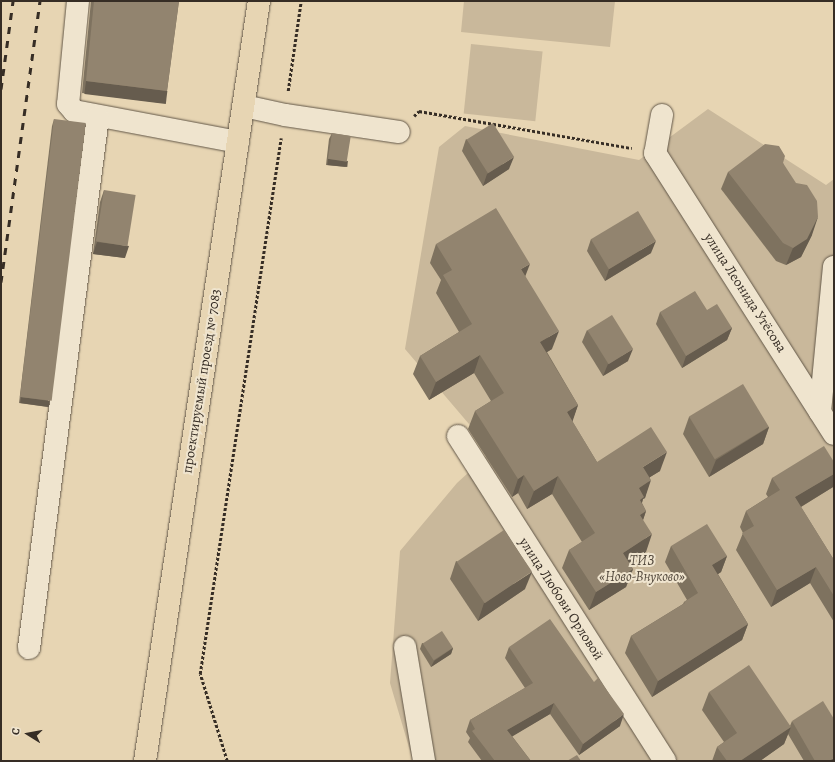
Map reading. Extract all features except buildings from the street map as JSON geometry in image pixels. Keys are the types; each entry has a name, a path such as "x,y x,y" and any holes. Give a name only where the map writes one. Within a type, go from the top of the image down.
{"main road":[{"name":"проектируемый проезд № 7083","path":"145,761 259,1"}],"street":[{"path":"78,1 68,104 74,111 98,117 238,142"},
{"path":"244,106 285,115 398,132"},
{"path":"655,153 662,115"},
{"path":"29,648 98,117"},
{"name":"улица Леонида Утёсова","path":"655,153 834,434"},
{"path":"820,412 834,267"},
{"name":"улица Любови Орловой","path":"458,436 665,761"},
{"path":"405,647 424,761"}],"path":[{"path":"227,761 200,674 301,1"},
{"path":"398,132 419,111 655,153"}],"green space":[{"path":"464,1 615,1 610,47 461,32"},
{"path":"471,44 543,52 535,121 464,114"},
{"name":"ТИЗ «Ново-Внуково»","path":"708,109 826,185 834,179 834,761 413,761 390,683 400,551 457,483 492,451 405,349 439,147 465,126 639,160"}],"railway":[{"path":"1,89 13,1"},
{"path":"1,282 40,1"}]}
